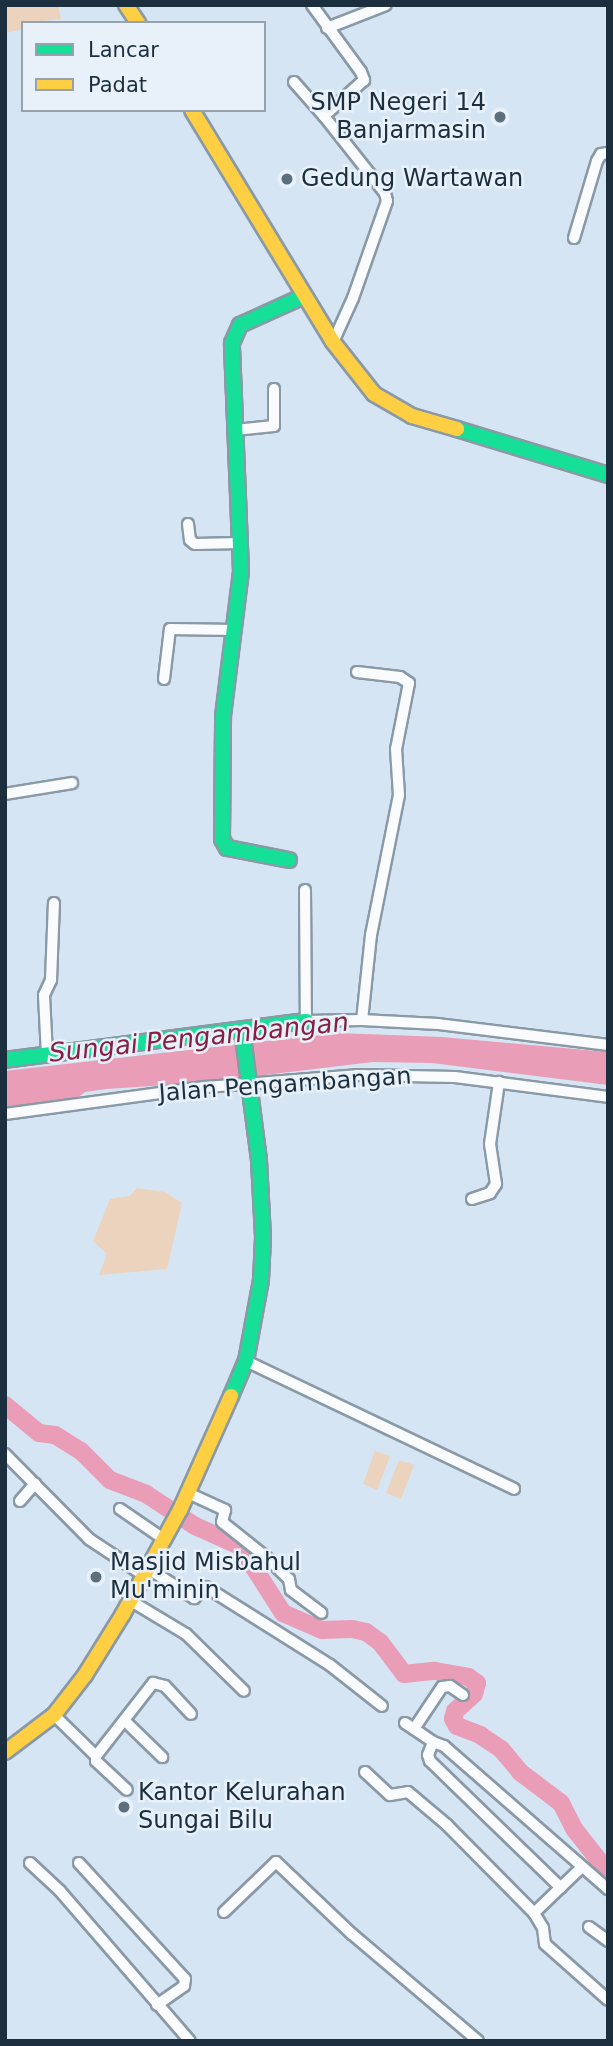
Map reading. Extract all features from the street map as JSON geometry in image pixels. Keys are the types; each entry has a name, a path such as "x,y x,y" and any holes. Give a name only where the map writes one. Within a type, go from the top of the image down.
{"street":[{"path":"126,5 137,21"},
{"path":"312,5 364,80 324,116"},
{"path":"327,29 386,5"},
{"path":"294,82 385,193 387,201 354,298 333,342"},
{"path":"193,112 304,296 366,387 402,412 608,475"},
{"path":"574,238 597,161 601,154 608,153"},
{"path":"289,860 223,844 223,716 241,586 232,343 240,325 304,296"},
{"path":"234,430 275,425 274,389"},
{"path":"188,524 190,540 195,544 240,543"},
{"path":"164,679 170,629 234,630"},
{"path":"357,672 400,677 409,683 396,749 399,795 369,950 362,1020"},
{"path":"5,794 72,783"},
{"path":"305,890 306,1021"},
{"path":"47,1055 44,995 51,980 54,903"},
{"path":"5,1060 243,1034 306,1021 362,1020 438,1024 608,1045"},
{"path":"5,1752 54,1715 85,1675 131,1601 188,1493 246,1361 261,1280 263,1237 259,1160 243,1034"},
{"name":"Jalan Pengambangan","path":"5,1114 249,1082 395,1074 499,1082 608,1097"},
{"path":"472,1199 491,1193 496,1184 490,1144 499,1082"},
{"path":"246,1361 438,1456 514,1489"},
{"path":"5,1454 89,1539 194,1598 206,1587 330,1665 382,1706"},
{"path":"20,1501 35,1485"},
{"path":"188,1493 225,1510 222,1521 289,1579 291,1590 321,1613"},
{"path":"120,1509 165,1540"},
{"path":"131,1601 186,1634 244,1690"},
{"path":"96,1756 151,1684 158,1682 191,1714"},
{"path":"463,1695 450,1686 442,1687 409,1726 444,1746 580,1868 608,1889"},
{"path":"54,1715 127,1790"},
{"path":"125,1721 162,1756"},
{"path":"433,1742 428,1755 430,1761 561,1888"},
{"path":"365,1772 390,1795 408,1792 456,1834 534,1913 543,1928 545,1944 608,2000"},
{"path":"224,1912 276,1862 478,2041"},
{"path":"30,1863 60,1891 190,2041"},
{"path":"79,1863 185,1979 184,1986 158,2005"},
{"path":"534,1913 580,1868"},
{"path":"589,1927 608,1941"}],"shaded area":[{"path":"5,5 58,5 61,19 21,21 21,29 5,33"},
{"path":"338,1033 442,1037 608,1052 608,1085 432,1063 373,1062 197,1083 106,1089 85,1092 77,1098 5,1108 5,1071"},
{"path":"137,1188 165,1192 182,1203 167,1269 99,1275 107,1254 93,1241 110,1199 130,1196"},
{"path":"375,1451 390,1456 377,1490 363,1484"},
{"path":"399,1460 414,1465 401,1499 386,1493"}],"waterway":[{"path":"5,1405 39,1433 55,1435 81,1451 110,1480 146,1494 195,1526 240,1546 283,1613 322,1630 352,1629 366,1632 380,1642 404,1674 435,1671 468,1677 477,1683 474,1694 455,1711 453,1719 457,1726 480,1735 501,1749 520,1772 561,1803 575,1830 608,1872"}],"traffic: fast":[{"path":"289,860 227,848 222,839 223,716 241,571 232,343 240,325 304,296"},
{"path":"457,429 608,475"},
{"path":"5,1060 306,1021"},
{"path":"231,1396 246,1361 261,1280 263,1237 259,1160 242,1029"}],"traffic: slow":[{"path":"126,5 137,21"},
{"path":"193,112 333,342 374,394 412,416 457,429"},
{"path":"5,1752 54,1715 85,1675 123,1614 180,1510 231,1396"}],"place":[{"name":"SMP Negeri 14 Banjarmasin","path":"500,117"},
{"name":"Gedung Wartawan","path":"287,179"},
{"name":"Masjid Misbahul Mu'minin","path":"96,1577"},
{"name":"Kantor Kelurahan Sungai Bilu","path":"124,1807"}],"water label":[{"name":"Sungai Pengambangan","path":"199,1038"}]}
